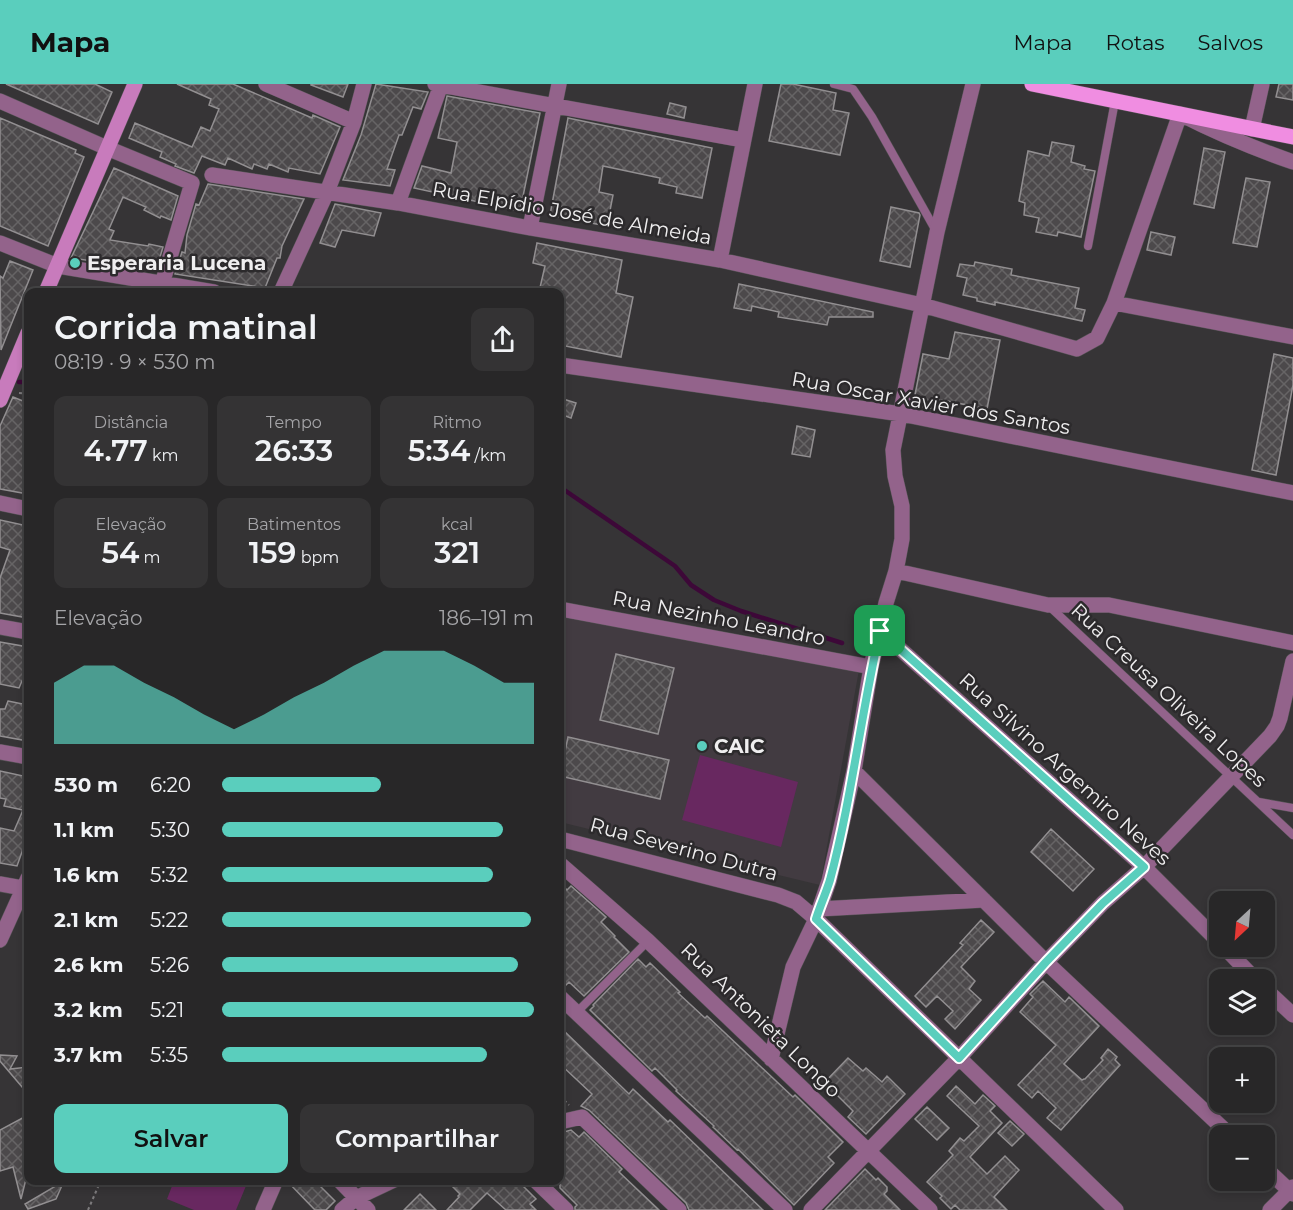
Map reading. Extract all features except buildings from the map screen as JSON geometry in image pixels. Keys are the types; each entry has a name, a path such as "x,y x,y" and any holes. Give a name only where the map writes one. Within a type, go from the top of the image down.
{"main road":[{"path":"1032,84 1074,88 1115,101 1293,137"}],"street":[{"path":"48,288 135,84"},
{"path":"266,84 354,122"},
{"path":"283,288 327,192 354,122 364,84"},
{"path":"530,228 559,84"},
{"path":"720,260 755,84"},
{"path":"771,1059 793,967 829,881 854,771 871,667 896,571 902,539 902,506 895,476 893,450 937,232 973,84"},
{"path":"1252,129 1262,84"},
{"path":"398,203 438,85 743,140"},
{"path":"0,101 192,183 162,284"},
{"path":"1180,114 1241,143 1293,162"},
{"name":"Rua Elpídio José de Almeida","path":"212,176 398,203 720,260 922,305 1077,349 1097,338 1114,303 1180,114"},
{"path":"0,243 58,266 188,288"},
{"path":"1114,303 1293,337"},
{"path":"0,400 5,374 24,340"},
{"name":"Rua Oscar Xavier dos Santos","path":"564,366 901,414 1293,494"},
{"path":"0,503 24,508"},
{"path":"896,571 1048,604 1109,605 1293,643"},
{"name":"Rua Nezinho Leandro","path":"564,610 871,667"},
{"path":"0,627 24,631"},
{"name":"Rua Silvino Argemiro Neves","path":"880,631 1144,867 1209,932"},
{"path":"811,1210 959,1058 1103,903 1144,867 1270,736 1277,726 1284,705 1293,661"},
{"path":"0,752 24,756"},
{"path":"854,771 1046,962 1219,1125"},
{"name":"Rua Severino Dutra","path":"564,840 778,895 817,914"},
{"name":"Rua Antonieta Longo","path":"564,868 648,941 930,1210"},
{"path":"0,884 24,885"},
{"path":"0,940 24,891"},
{"path":"817,914 984,900"},
{"path":"817,914 959,1058 1116,1210"},
{"path":"1234,957 1245,969"},
{"path":"1275,999 1293,1016"},
{"path":"564,1001 785,1210"},
{"path":"564,1121 582,1117 679,1210"},
{"path":"1270,1210 1292,1191 1275,1176"},
{"path":"263,1210 274,1185"},
{"path":"344,1185 368,1210"},
{"path":"342,1210 356,1198 383,1185"},
{"path":"540,1185 566,1210"}],"lane":[{"path":"834,84 854,86 937,232"},
{"path":"1088,246 1115,101"},
{"name":"Rua Creusa Oliveira Lopes","path":"1048,604 1293,835"},
{"path":"1257,802 1293,808"},
{"path":"577,1012 648,941"}],"path":[{"path":"88,1210 99,1185"}],"shaded area":[{"name":"CAIC","path":"564,618 859,670 820,885 564,823"},
{"path":"700,755 798,782 781,847 682,820"},
{"path":"172,1185 246,1185 236,1210 194,1210 167,1199"}],"waterway":[{"path":"19,382 24,382"},
{"path":"564,490 675,566 691,585 714,600 741,611 842,643"}],"place":[{"name":"Esperaria Lucena","path":"75,263"},
{"name":"CAIC","path":"702,746"}],"route":[{"path":"880,631 1144,867 1103,903 959,1058 816,919 829,881 854,771 871,667 880,631"}]}
